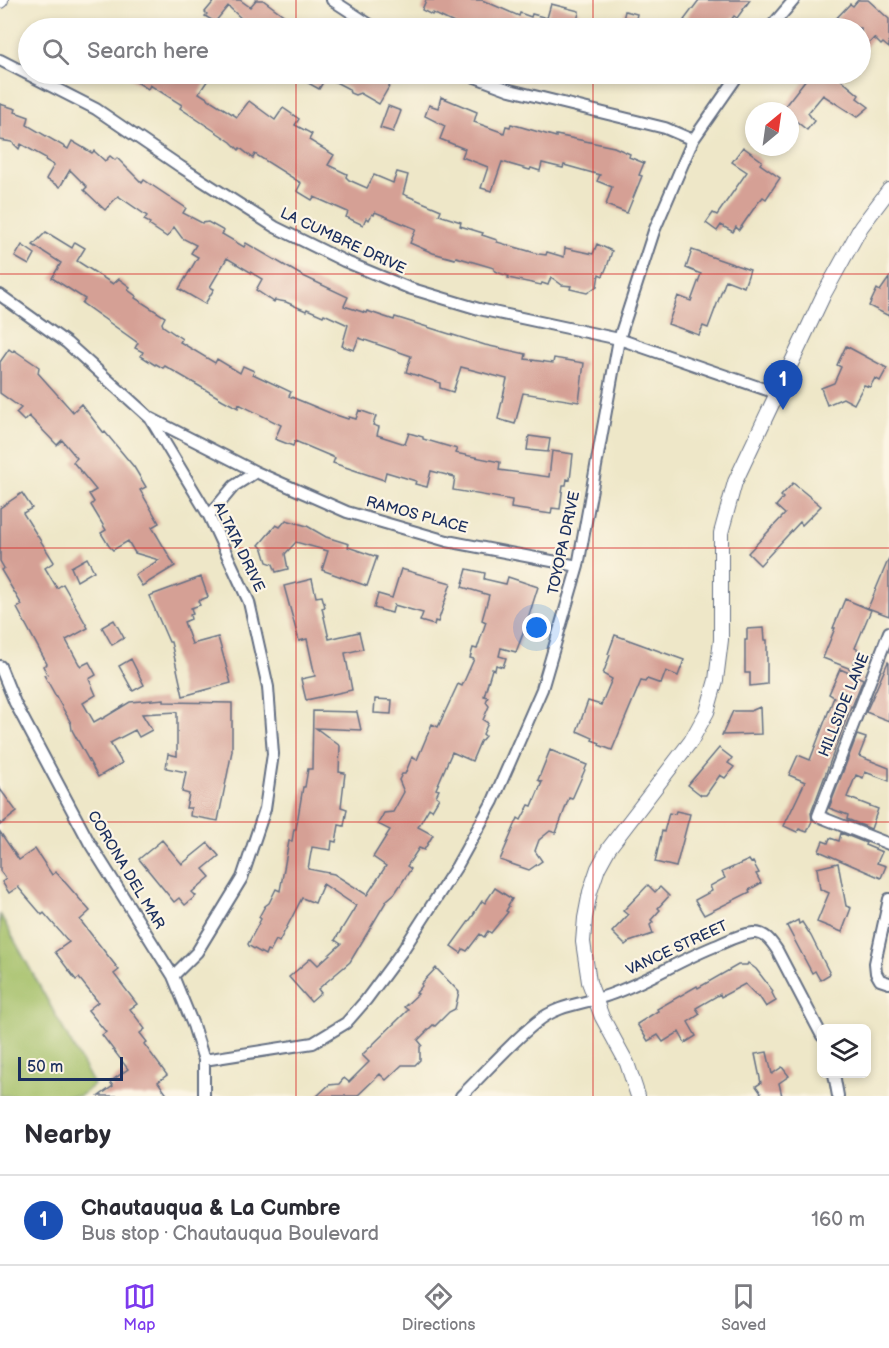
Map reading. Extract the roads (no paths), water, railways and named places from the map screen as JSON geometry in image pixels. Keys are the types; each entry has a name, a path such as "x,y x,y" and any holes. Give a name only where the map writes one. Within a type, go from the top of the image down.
{"street":[{"path":"332,0 360,18"},
{"path":"779,18 794,0"},
{"name":"LA CUMBRE DRIVE","path":"0,60 18,69"},
{"name":"LA CUMBRE DRIVE","path":"46,84 96,110 275,227 344,261 409,288 480,309 619,339 776,393"},
{"path":"494,84 665,128 693,140"},
{"name":"TOYOPA DRIVE","path":"204,1060 313,1043 346,1023 403,950 457,866 494,801 542,689 578,566 619,339 654,231 693,140 732,84"},
{"path":"638,1096 627,1063 595,1000 589,982 583,942 590,892 598,868 609,848 691,741 707,712 716,680 721,640 721,533 735,482 824,294 861,227 889,190"},
{"name":"ALTATA DRIVE","path":"0,295 67,344 150,418 209,516 249,603 268,687 273,754 265,809 242,878 196,952 173,976"},
{"name":"RAMOS PLACE","path":"150,418 256,472 358,515 447,541 578,566"},
{"path":"209,516 234,486 256,472"},
{"name":"HILLSIDE LANE","path":"889,632 818,816 889,844"},
{"name":"CORONA DEL MAR","path":"0,666 15,703 89,842 173,976 204,1060 204,1096"},
{"path":"888,983 880,980 876,973 875,963 889,899"},
{"name":"VANCE STREET","path":"595,1000 617,992 695,954 741,935 755,933 763,934 777,950 817,1026"},
{"path":"461,1096 537,1021 573,1004 595,1000"},
{"path":"835,1078 838,1096"}],"place":[{"name":"Chautauqua & La Cumbre","path":"783,410"}]}
